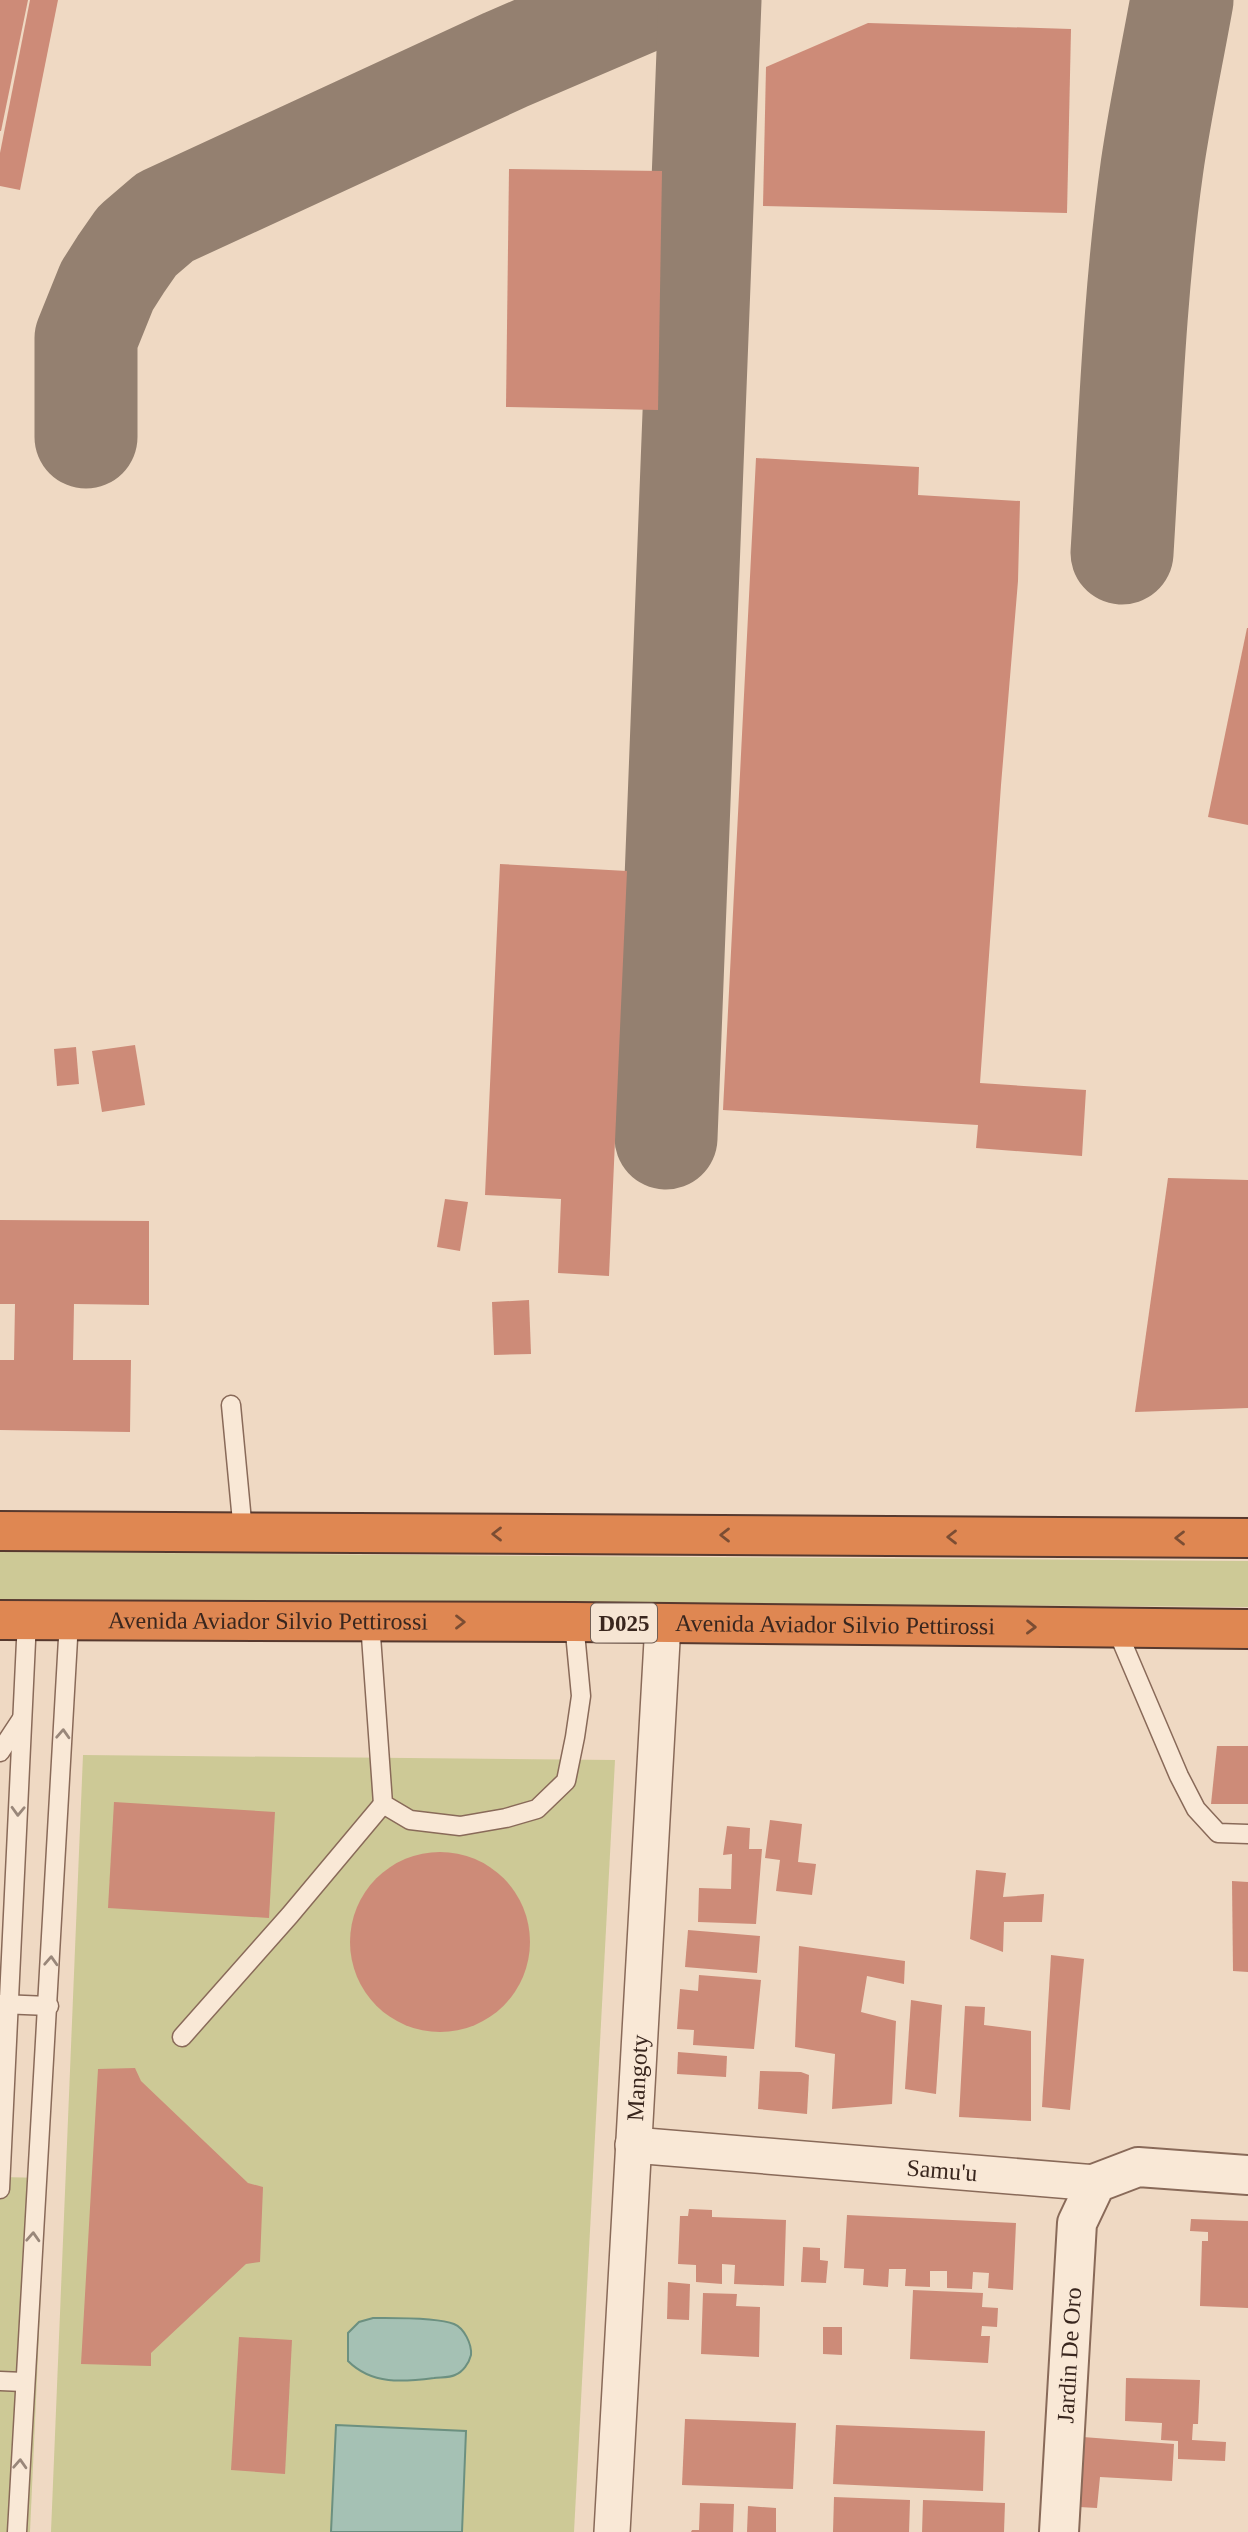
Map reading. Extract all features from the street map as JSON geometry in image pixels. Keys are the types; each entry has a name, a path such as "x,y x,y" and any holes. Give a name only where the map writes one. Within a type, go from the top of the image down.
{"highway":[{"path":"0,1531 1248,1538"},
{"name":"Avenida Aviador Silvio Pettirossi","path":"14,1620 1248,1629"}],"street":[{"name":"Mangoty","path":"612,2532 663,1623"},
{"name":"Samu'u","path":"633,2144 1096,2183 1138,2167 1248,2175"},
{"name":"Jardin De Oro","path":"1059,2532 1077,2223 1096,2183"}],"lane":[{"path":"234,1407 231,1405 243,1532"},
{"path":"0,2189 5,2004 22,1718 14,1620"},
{"path":"17,2532 69,1620"},
{"path":"182,2037 383,1804 370,1622"},
{"path":"383,1804 410,1821 460,1826 506,1818 537,1809 566,1781 575,1737 582,1696 574,1622"},
{"path":"1116,1628 1179,1776 1196,1809 1218,1833 1248,1834"},
{"path":"0,1752 22,1718"},
{"path":"5,2004 48,2006"},
{"path":"0,2381 24,2382"}],"shaded area":[{"path":"0,1552 1248,1561 1248,1607 0,1599"},
{"path":"83,1755 615,1760 574,2532 51,2532"},
{"path":"0,2177 46,2178 30,2532 0,2532"},
{"path":"373,2318 426,2319 454,2324 469,2341 469,2361 461,2372 447,2377 399,2381 367,2374 348,2361 348,2333 359,2322"},
{"path":"336,2425 466,2431 462,2532 331,2532"}],"building":[{"path":"0,0 28,0 1,131 0,131"},
{"path":"30,0 58,0 20,190 0,186 0,153"},
{"path":"868,23 1071,29 1067,213 763,206 766,67"},
{"path":"509,169 662,171 658,410 506,407"},
{"path":"756,458 919,467 918,495 1020,501 1018,581 980,1083 1086,1090 1082,1156 976,1148 978,1125 723,1110"},
{"path":"1248,628 1248,825 1208,817"},
{"path":"500,864 627,871 609,1276 558,1273 561,1199 485,1195"},
{"path":"135,1045 145,1105 102,1112 92,1051"},
{"path":"76,1047 79,1084 57,1086 54,1049"},
{"path":"1168,1178 1248,1180 1248,1408 1135,1412"},
{"path":"445,1199 468,1202 460,1251 437,1247"},
{"path":"0,1220 149,1221 149,1305 74,1304 73,1360 131,1360 130,1432 0,1430 0,1360 14,1360 15,1304 0,1304"},
{"path":"529,1300 531,1354 494,1355 492,1302"},
{"path":"1217,1746 1248,1746 1248,1804 1211,1804"},
{"path":"114,1802 275,1812 269,1918 108,1908"},
{"path":"770,1820 802,1824 798,1862 816,1864 812,1895 776,1891 780,1860 765,1858"},
{"path":"727,1826 750,1828 749,1849 762,1849 756,1924 698,1922 699,1888 731,1889 732,1854 723,1855"},
{"path":"440,1852 475,1858 504,1878 524,1907 530,1942 524,1977 504,2006 475,2026 440,2032 405,2026 376,2006 356,1977 350,1942 356,1907 376,1878 405,1858"},
{"path":"976,1870 1006,1873 1003,1897 1044,1894 1042,1922 1004,1922 1003,1952 970,1939"},
{"path":"1232,1881 1248,1882 1248,1972 1233,1971"},
{"path":"688,1930 760,1936 757,1973 685,1967"},
{"path":"799,1946 905,1961 904,1984 867,1976 861,2012 896,2021 892,2104 832,2109 835,2054 795,2047"},
{"path":"1051,1955 1084,1959 1070,2110 1042,2107"},
{"path":"699,1975 761,1980 754,2049 693,2045 694,2030 677,2029 680,1989 698,1991"},
{"path":"911,2000 942,2005 936,2094 905,2089"},
{"path":"965,2006 985,2007 984,2025 1031,2031 1031,2121 959,2117"},
{"path":"678,2052 727,2056 726,2077 677,2074"},
{"path":"135,2068 141,2081 248,2183 263,2187 260,2262 246,2264 151,2353 151,2366 81,2364 98,2069"},
{"path":"760,2071 801,2072 809,2075 807,2114 758,2109"},
{"path":"689,2209 712,2210 712,2217 786,2220 784,2286 734,2284 735,2265 722,2264 722,2284 696,2282 696,2265 678,2264 680,2216 688,2216"},
{"path":"847,2215 1016,2223 1013,2290 988,2288 989,2273 973,2272 972,2289 947,2288 947,2271 930,2271 930,2287 905,2286 906,2269 889,2269 888,2287 863,2285 864,2269 844,2268"},
{"path":"1191,2219 1248,2221 1248,2308 1200,2306 1202,2241 1208,2241 1208,2232 1190,2231"},
{"path":"803,2247 820,2248 820,2260 828,2261 826,2283 801,2282"},
{"path":"668,2282 690,2284 689,2320 667,2319"},
{"path":"913,2290 983,2293 982,2307 998,2308 997,2327 982,2326 981,2336 990,2336 988,2363 910,2359"},
{"path":"703,2293 737,2294 736,2306 760,2307 759,2357 701,2354"},
{"path":"823,2327 842,2327 842,2355 823,2354"},
{"path":"239,2337 292,2340 285,2474 231,2470"},
{"path":"1126,2378 1200,2380 1198,2424 1193,2424 1192,2440 1226,2442 1225,2461 1178,2459 1178,2441 1161,2440 1162,2423 1125,2421"},
{"path":"685,2419 796,2423 793,2489 682,2485"},
{"path":"836,2425 985,2431 983,2491 833,2484"},
{"path":"1083,2437 1174,2444 1172,2481 1100,2477 1097,2508 1079,2507"},
{"path":"834,2497 910,2500 909,2532 833,2532"},
{"path":"923,2500 1005,2503 1004,2532 922,2532"},
{"path":"700,2503 734,2504 733,2532 691,2532 699,2530"},
{"path":"748,2506 776,2508 776,2532 747,2532"}],"taxiway":[{"path":"86,437 86,338 107,286 121,264 137,241 165,217 505,60 645,0"},
{"path":"666,1138 710,0"},
{"path":"1122,553 1133,360 1146,215 1182,0"}]}
